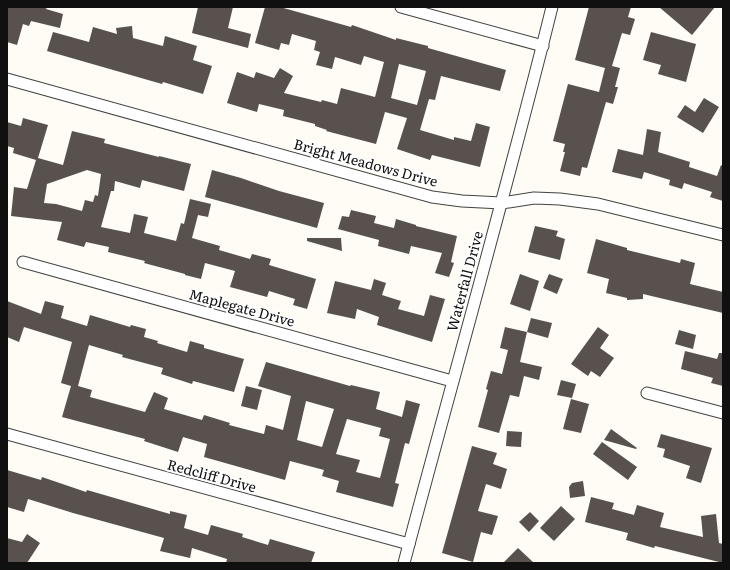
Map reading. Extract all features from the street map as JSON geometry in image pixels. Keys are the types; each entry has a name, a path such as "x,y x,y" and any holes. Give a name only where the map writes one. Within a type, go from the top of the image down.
{"street":[{"path":"401,7 543,46"},
{"name":"Waterfall Drive","path":"404,563 452,381 502,203 552,7"},
{"name":"Bright Meadows Drive","path":"7,79 432,197 462,201 502,203 534,198 560,199 598,204 723,235"},
{"name":"Maplegate Drive","path":"23,262 452,381"},
{"path":"647,393 723,413"},
{"name":"Redcliff Drive","path":"7,434 409,544"}],"building":[{"path":"7,7 47,7 46,9 63,14 60,28 31,21 29,26 23,24 17,45 7,42"},
{"path":"198,7 233,7 228,28 251,34 248,48 192,33"},
{"path":"265,7 280,7 351,27 352,25 396,40 396,38 428,46 428,48 506,70 500,91 441,76 435,100 429,99 420,130 454,140 454,137 471,141 476,123 490,127 480,167 432,155 430,160 397,149 407,118 385,112 376,144 326,131 327,130 315,126 315,124 283,116 284,110 259,104 257,112 227,103 237,72 254,78 256,72 274,78 280,68 293,76 284,93 321,102 322,100 337,104 341,88 375,97 384,62 364,56 361,65 335,57 332,69 316,65 320,52 314,50 316,41 292,34 289,45 281,43 279,50 255,43","holes":["399,64 426,71 417,105 391,98"]},
{"path":"589,7 631,7 628,17 635,19 630,35 622,33 612,66 620,68 615,87 618,87 613,104 606,102 587,168 582,167 580,176 560,171 565,152 563,152 565,144 553,141 568,84 599,92 605,68 575,60"},
{"path":"659,7 715,7 692,35"},
{"path":"132,26 133,38 163,46 165,36 197,46 193,60 212,66 203,94 163,82 162,84 47,51 53,32 89,42 93,27 117,34 116,28"},
{"path":"651,32 696,44 686,82 658,74 661,65 643,60"},
{"path":"704,98 719,107 703,133 677,117 685,105 695,112"},
{"path":"23,118 48,125 38,158 63,165 72,131 105,139 104,143 191,164 184,191 142,180 140,188 115,181 114,191 111,191 101,227 130,233 134,214 148,217 144,233 176,241 181,223 184,224 190,199 211,204 208,217 198,215 192,238 220,246 219,250 250,259 252,254 271,259 269,265 316,279 307,309 293,305 295,299 269,291 267,297 230,287 235,271 205,263 201,279 144,263 145,261 108,252 109,247 86,242 84,247 57,240 62,222 11,216 14,187 27,189 36,160 13,153 14,148 7,146 7,122 21,126","holes":["87,170 101,174 98,196 95,195 93,202 85,200 82,211 56,204 44,203 47,184"]},
{"path":"647,129 661,132 658,152 690,162 689,167 717,176 721,165 723,166 723,201 710,197 712,192 684,183 682,189 669,185 670,180 644,172 642,179 612,172 618,149 643,155"},
{"path":"212,170 279,191 324,203 317,228 205,197"},
{"path":"351,210 376,216 374,223 394,228 396,219 416,226 457,236 451,262 454,263 449,277 435,273 442,253 411,246 409,254 378,246 379,240 338,229 342,216 349,217"},
{"path":"535,226 558,231 556,236 565,239 560,260 528,252"},
{"path":"307,238 341,238 342,251 307,241"},
{"path":"596,239 627,248 627,250 680,263 681,259 695,263 690,284 723,292 723,313 643,294 643,299 627,300 627,298 606,293 609,279 587,273"},
{"path":"520,274 539,281 530,311 510,304"},
{"path":"549,274 563,279 557,294 543,288"},
{"path":"374,279 386,283 382,295 401,301 398,309 424,316 430,295 445,299 432,342 377,325 379,317 357,309 355,319 327,313 335,281 371,290"},
{"path":"7,301 41,314 45,301 64,306 61,318 87,326 90,315 130,327 131,325 146,329 144,337 158,341 157,343 187,352 190,341 204,345 204,348 244,359 234,392 193,381 192,384 161,374 163,368 122,357 123,355 89,345 78,386 92,390 90,397 145,412 154,392 168,398 164,409 202,420 204,415 230,423 229,425 264,434 266,425 283,430 291,396 258,386 266,362 350,386 380,392 376,409 402,417 406,400 420,404 409,444 405,443 395,483 399,484 393,507 336,492 339,481 322,476 324,470 290,461 285,480 204,457 207,444 183,437 178,452 144,441 145,439 62,417 71,386 61,383 72,342 24,327 19,342 7,337","holes":["306,401 334,409 322,447 297,440","347,419 381,428 379,436 390,439 380,478 356,472 360,460 336,454"]},
{"path":"531,318 552,323 548,338 527,332"},
{"path":"505,327 527,332 520,362 542,367 539,380 524,376 519,397 510,395 499,433 478,427 488,390 486,389 491,371 502,374 508,350 500,348"},
{"path":"598,327 609,335 600,348 614,358 600,377 591,371 588,376 571,364"},
{"path":"679,330 696,335 693,349 675,344"},
{"path":"685,351 717,359 719,353 723,353 723,386 711,383 713,378 681,369"},
{"path":"561,380 576,384 572,398 557,395"},
{"path":"246,386 262,390 257,410 241,406"},
{"path":"571,399 589,404 581,433 563,429"},
{"path":"611,429 637,448 636,449 604,440"},
{"path":"507,431 522,432 521,447 506,446"},
{"path":"661,434 712,448 701,483 686,478 690,466 663,457 665,449 657,447"},
{"path":"602,442 637,467 628,480 593,454"},
{"path":"472,446 497,453 493,464 507,469 501,489 486,484 478,511 498,516 492,535 481,532 473,562 442,553"},
{"path":"7,470 41,480 42,477 86,492 87,490 170,514 170,511 187,515 184,528 208,535 211,525 243,534 242,537 268,545 270,539 315,552 311,563 226,563 227,559 192,548 190,558 160,551 164,538 28,499 24,512 7,507"},
{"path":"583,481 585,496 570,498 569,487 572,483"},
{"path":"591,497 614,503 612,509 634,515 637,505 664,513 660,527 703,537 701,516 716,514 719,543 723,544 723,563 655,546 654,548 626,540 628,533 585,522"},
{"path":"561,506 575,519 554,541 540,528"},
{"path":"530,512 539,521 529,532 519,522"},
{"path":"27,534 40,543 27,563 7,563 7,538 22,542"},
{"path":"518,548 534,563 503,563"}]}
